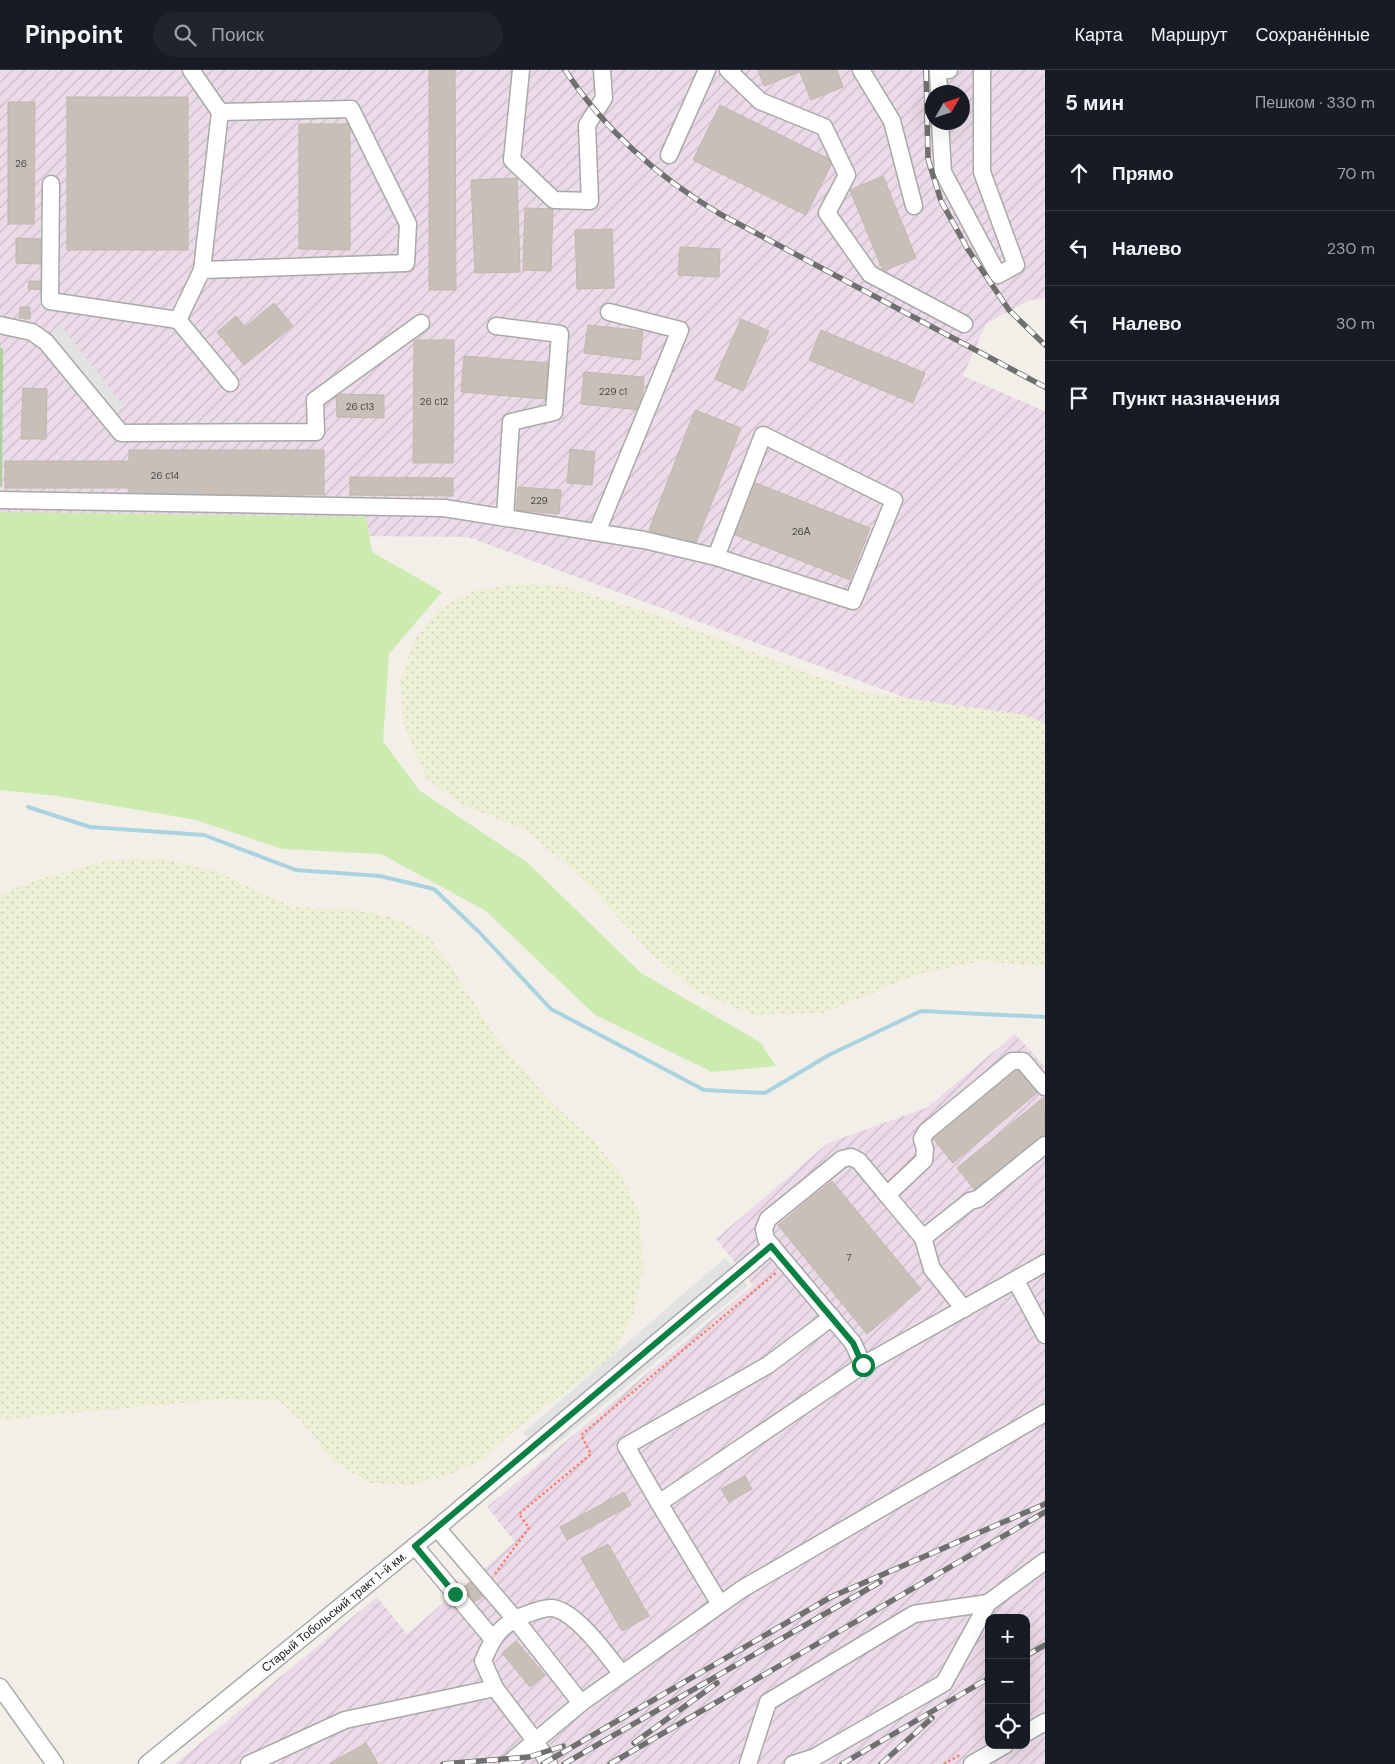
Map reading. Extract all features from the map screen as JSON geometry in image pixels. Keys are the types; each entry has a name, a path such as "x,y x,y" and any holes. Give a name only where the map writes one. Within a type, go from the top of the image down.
{"lane":[{"path":"178,320 202,270 220,112 191,70"},
{"path":"521,70 512,160 554,200 590,201 587,125 604,98 602,70"},
{"path":"669,155 707,70"},
{"path":"728,70 760,101 824,127 847,174 827,213 870,274 964,324"},
{"path":"861,70 892,121 914,206"},
{"path":"939,85 938,71 948,70"},
{"path":"940,130 942,172 998,275 1016,265 982,172 982,70"},
{"path":"202,270 406,263 408,224 350,109 220,112"},
{"path":"51,184 50,301 178,320 230,383"},
{"path":"597,532 680,330 609,312"},
{"path":"0,325 32,332 46,342 121,433 131,433 316,432 315,400 421,323"},
{"path":"496,326 560,334 554,412 511,422 504,517"},
{"path":"0,500 444,508 644,540 716,556 853,601 894,500 763,435 716,556"},
{"path":"887,1195 924,1160 925,1148 922,1138 926,1132 1012,1061 1023,1061 1045,1087"},
{"path":"923,1238 970,1201 978,1199 1045,1145"},
{"path":"863,1365 853,1343 771,1246 766,1239 764,1229 768,1219 842,1158 851,1156 858,1161 923,1238 932,1269 964,1309"},
{"name":"Старый Тобольский тракт 1-й км.","path":"147,1764 437,1528 771,1246"},
{"path":"660,1503 863,1365 1045,1264"},
{"path":"1016,1280 1045,1335"},
{"path":"720,1604 626,1446 768,1365 832,1317"},
{"path":"508,1764 581,1703 621,1673 742,1589 1045,1413"},
{"path":"437,1528 515,1619 581,1703"},
{"path":"415,1546 492,1638"},
{"path":"793,1764 816,1757 944,1683 988,1604 1045,1561"},
{"path":"748,1764 768,1702 914,1614 988,1604"},
{"path":"549,1764 536,1742 495,1688 484,1660 492,1638 515,1619 536,1611 552,1608 573,1618 593,1638 621,1673"},
{"path":"0,1687 55,1764"},
{"path":"249,1764 345,1720 495,1688"},
{"path":"1030,1730 1045,1722"},
{"path":"972,1764 997,1749"}],"path":[{"path":"486,1585 529,1528 519,1514 591,1454 581,1435 787,1264"}],"shaded area":[{"path":"0,70 1045,70 1045,299 1030,300 986,324 963,376 1045,411 1045,749 468,537 0,533"},
{"path":"60,324 124,407 114,415 51,332"},
{"path":"1015,1034 1045,1067 1045,1764 175,1764 377,1597 407,1634 515,1542 487,1507 753,1285 716,1239 828,1143 926,1108"},
{"path":"725,1258 748,1286 543,1455 523,1433"}],"green space":[{"path":"0,348 3,348 2,487 0,487"},
{"path":"0,512 366,517 372,552 442,592 389,654 383,741 419,790 528,863 641,973 760,1042 776,1066 712,1072 595,1015 486,911 381,854 282,849 196,820 58,796 0,790"},
{"path":"519,584 563,586 653,614 827,680 869,693 1025,715 1045,723 1045,967 982,961 921,973 823,1013 752,1015 693,990 652,954 574,871 525,830 461,804 427,779 403,722 401,681 413,642 440,608 476,590"},
{"path":"165,859 217,872 293,907 349,909 393,917 428,936 453,969 493,1033 547,1098 594,1141 621,1174 640,1214 643,1269 634,1312 613,1356 514,1431 483,1460 446,1476 410,1485 369,1483 334,1462 302,1422 278,1400 224,1399 0,1420 0,894 40,879 110,860"}],"building":[{"path":"429,70 455,70 456,290 429,290"},
{"path":"758,70 799,70 799,72 764,86"},
{"path":"799,70 837,70 843,87 811,100"},
{"path":"67,97 188,97 188,250 67,250"},
{"path":"8,102 35,102 34,224 8,224"},
{"path":"720,105 833,161 806,215 693,160"},
{"path":"299,124 350,124 350,250 299,249"},
{"path":"883,176 916,258 883,271 850,190"},
{"path":"517,178 520,272 475,273 471,180"},
{"path":"525,208 553,209 551,271 523,270"},
{"path":"612,229 614,288 577,289 575,230"},
{"path":"16,238 41,239 41,264 16,263"},
{"path":"680,247 720,249 719,277 678,275"},
{"path":"29,281 44,281 44,290 28,289"},
{"path":"274,303 293,326 244,365 217,332 236,316 245,327"},
{"path":"20,307 30,307 30,319 19,318"},
{"path":"741,319 769,331 743,391 715,379"},
{"path":"588,325 643,331 640,360 584,353"},
{"path":"821,330 925,373 913,403 809,360"},
{"path":"414,340 454,340 453,463 413,463"},
{"path":"464,356 548,363 546,399 461,392"},
{"path":"584,372 644,377 641,410 581,404"},
{"path":"23,388 47,389 46,439 21,439"},
{"path":"336,394 384,395 384,418 337,417"},
{"path":"695,410 741,428 694,548 649,530"},
{"path":"570,449 595,452 592,485 567,483"},
{"path":"129,450 324,450 324,495 129,495 129,488 5,488 5,461 129,461"},
{"path":"350,477 453,478 453,496 350,495"},
{"path":"753,482 870,528 850,580 733,534"},
{"path":"518,487 561,490 559,514 516,510"},
{"path":"1017,1065 1039,1091 953,1163 931,1136"},
{"path":"1044,1097 1045,1141 979,1195 957,1168"},
{"path":"832,1181 921,1289 867,1334 778,1225"},
{"path":"745,1476 752,1489 729,1502 721,1489"},
{"path":"624,1492 631,1505 567,1540 560,1527"},
{"path":"608,1544 649,1616 622,1631 581,1558"},
{"path":"471,1581 483,1596 472,1604 460,1590"},
{"path":"516,1641 545,1675 530,1687 502,1653"},
{"path":"366,1743 378,1764 329,1764"}],"waterway":[{"path":"28,807 90,827 204,835 296,870 380,876 434,889 479,932 551,1009 704,1090 765,1093 829,1055 921,1011 1045,1017"}],"railway":[{"path":"565,70 597,113 615,133 654,168 697,200 1045,387"},
{"path":"926,70 928,159 941,201 967,248 1009,310 1045,345"},
{"path":"543,1764 831,1597 1045,1504"},
{"path":"610,1764 1045,1512"},
{"path":"564,1764 880,1582"},
{"path":"1030,1654 1045,1645"},
{"path":"842,1764 985,1680"},
{"path":"634,1743 717,1683"},
{"path":"881,1764 932,1718"},
{"path":"443,1764 529,1757 563,1746"}],"route":[{"path":"455,1594 415,1546 771,1246 853,1343 863,1365"}]}
